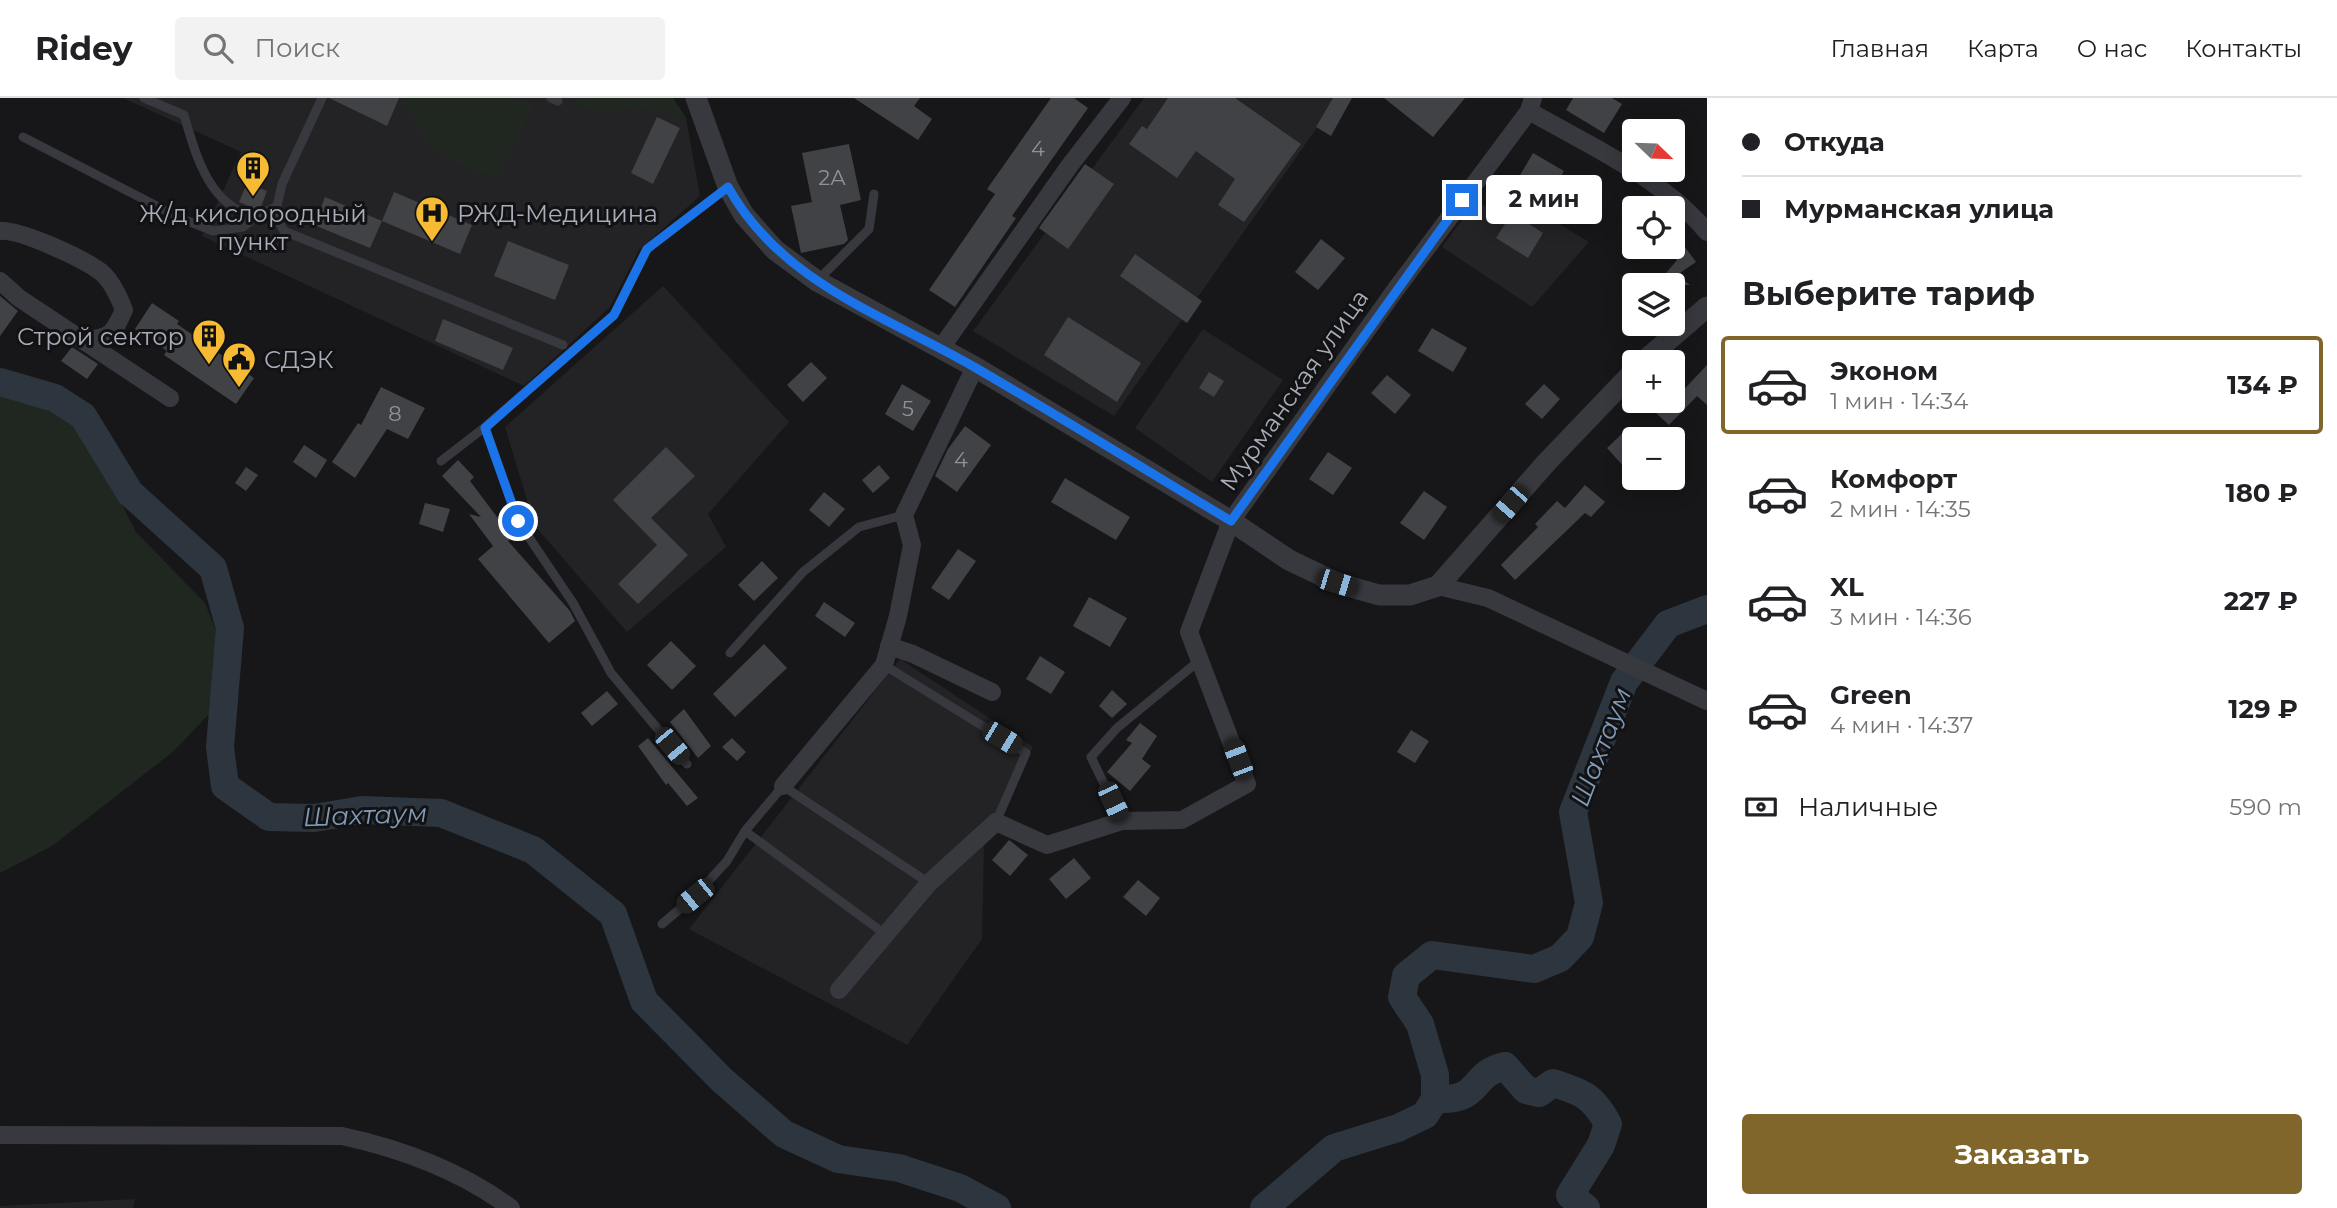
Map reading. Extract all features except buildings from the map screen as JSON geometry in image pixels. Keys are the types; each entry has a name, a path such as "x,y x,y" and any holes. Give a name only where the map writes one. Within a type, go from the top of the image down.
{"street":[{"path":"941,348 1070,165 1122,98"},
{"path":"699,99 728,187 744,215 775,250 817,281 975,368 1231,521 1289,561 1337,583 1380,595 1410,595 1438,586 1546,463 1622,384"},
{"path":"1531,105 1641,175 1694,216 1707,232"},
{"name":"Мурманская улица","path":"996,822 1047,845 1122,821 1182,820 1247,784 1189,632 1231,521 1531,105"},
{"path":"0,231 27,234 102,272 117,293 124,310 115,330 104,339 83,340"},
{"path":"0,281 19,298 170,398"},
{"path":"1657,350 1707,307"},
{"path":"783,786 884,665 898,616 912,545 904,514 975,368"},
{"path":"1438,586 1488,598 1707,701"},
{"path":"888,646 913,654 992,692"},
{"path":"839,990 929,883 996,822"},
{"path":"0,1135 342,1136 389,1147 422,1159 471,1182 511,1208"}],"lane":[{"path":"144,98 184,115 197,158 213,187 230,207 256,217"},
{"path":"322,98 282,184 275,215 284,231 563,345"},
{"path":"23,137 180,218 213,231 243,227 277,206"},
{"path":"441,461 485,428 614,315 647,249 728,187"},
{"path":"817,281 869,229 874,194"},
{"path":"485,428 518,521 573,603 611,673 687,764"},
{"path":"730,653 803,572 859,527 904,514"},
{"path":"1122,821 1090,757 1117,728 1200,660"},
{"path":"884,665 1026,752 996,822"},
{"path":"662,923 695,896 727,861 745,831 783,786 929,883"},
{"path":"745,831 885,934"}],"shaded area":[{"name":"РЖД-Медицина","path":"123,98 673,98 686,118 700,196 639,250 610,307 524,386 202,236 241,152"},
{"path":"403,98 515,98 534,106 495,179 448,157 432,146 411,112 401,104"},
{"path":"573,98 673,98 686,118 664,111 595,113 574,104"},
{"path":"1144,98 1338,98 1114,416 973,331"},
{"path":"1500,188 1589,242 1532,307 1442,247 1475,203 1486,206"},
{"path":"663,286 789,422 708,514 726,547 627,632 535,526 505,427"},
{"path":"1203,329 1283,380 1212,482 1135,428"},
{"path":"0,390 44,404 79,420 136,532 205,603 219,638 210,713 174,751 52,846 0,873"},
{"path":"900,659 1033,747 984,846 982,939 907,1045 689,929"},
{"path":"135,1199 133,1208 0,1208 0,1206"}],"waterway":[{"name":"Шахтаум","path":"0,382 55,398 83,416 130,493 213,568 230,628 220,747 225,786 269,817 314,818 362,810 441,813 533,850 613,914 644,1001 722,1080 784,1134 838,1159 899,1168 960,1188 997,1208"},
{"name":"Шахтаум","path":"1264,1208 1334,1148 1398,1128 1425,1115 1435,1099 1435,1075 1420,1024 1402,997 1406,976 1432,955 1534,969 1560,958 1580,937 1589,903 1573,812 1624,682 1668,624 1707,609"},
{"path":"1435,1099 1461,1096 1486,1075 1505,1066 1526,1090 1539,1093 1553,1083 1586,1096 1608,1124 1601,1145 1570,1195 1586,1208"}],"place":[{"name":"Ж/д кислородный пункт","path":"253,198"},
{"name":"РЖД-Медицина","path":"432,243"},
{"name":"Строй сектор","path":"209,366"},
{"name":"СДЭК","path":"239,389"}],"route":[{"path":"518,521 485,428 614,315 635,268 647,249 728,187 758,233 775,250 817,281 941,348 1231,521 1462,200"}]}
